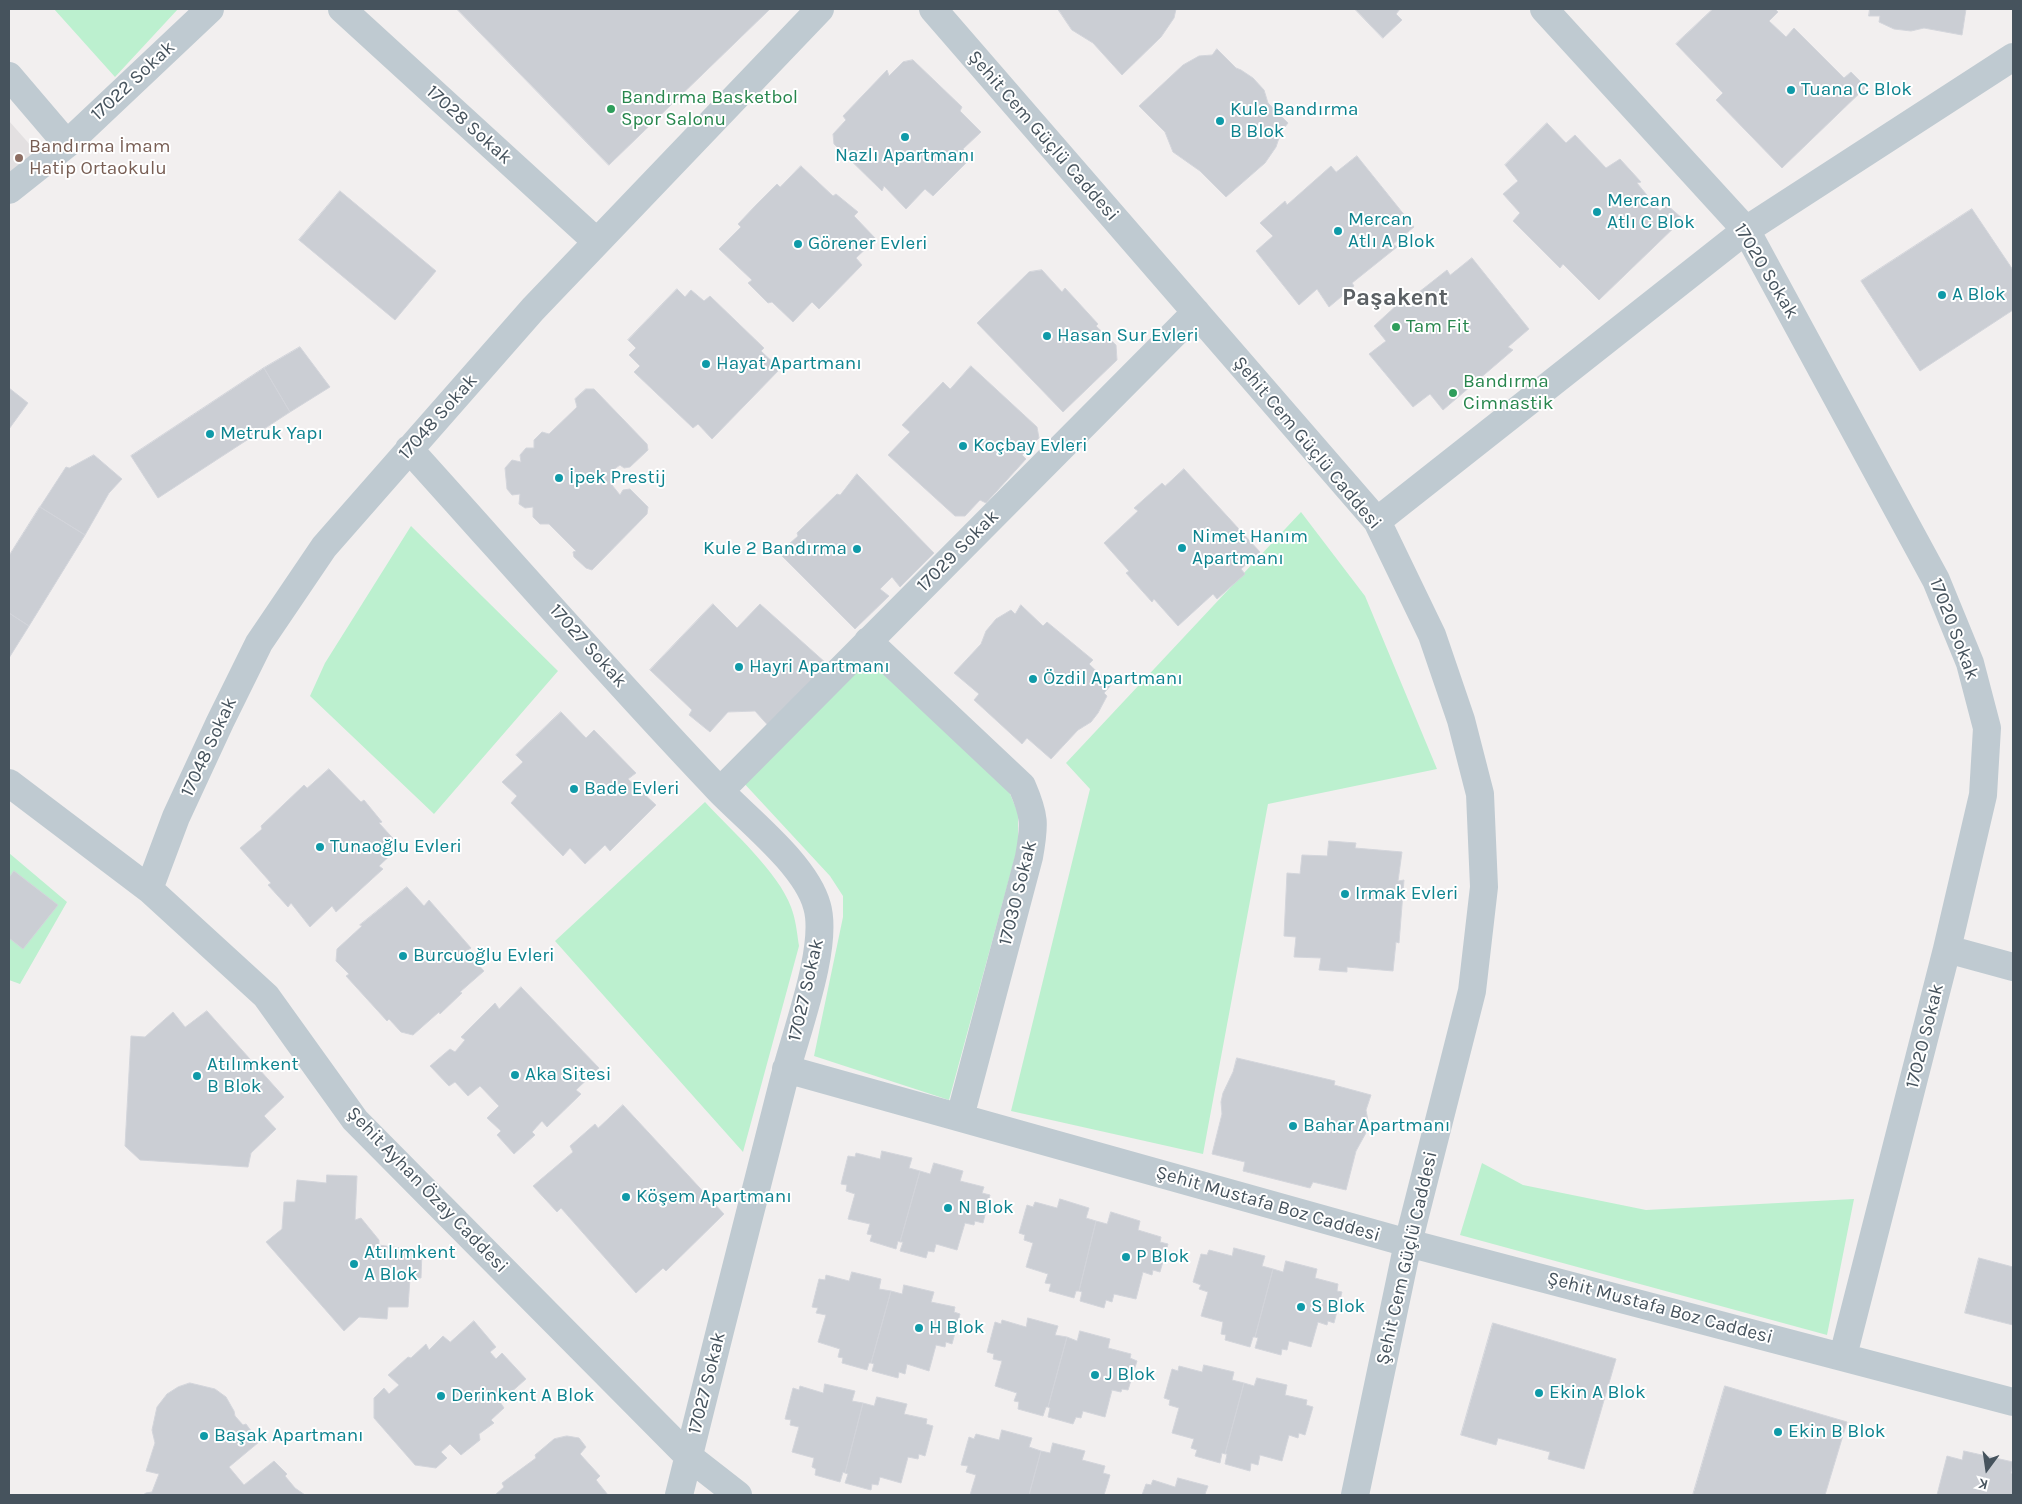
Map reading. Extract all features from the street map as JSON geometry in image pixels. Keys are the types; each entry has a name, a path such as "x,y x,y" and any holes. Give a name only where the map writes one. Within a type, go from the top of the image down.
{"street":[{"name":"17022 Sokak","path":"9,190 67,144 210,9"},
{"name":"17028 Sokak","path":"342,9 597,242"},
{"name":"17048 Sokak","path":"149,889 176,816 259,643 324,547 533,309 820,9"},
{"name":"Şehit Cem Güçlü Caddesi","path":"933,9 1377,521 1432,634 1461,720 1480,794 1484,887 1472,991 1408,1243 1355,1495"},
{"name":"17020 Sokak","path":"1544,9 1746,230 1936,580 1970,663 1987,728 1983,795 1947,949 1843,1356"},
{"path":"1377,521 1746,230 2010,53"},
{"path":"9,76 67,144"},
{"name":"17029 Sokak","path":"720,791 1196,312"},
{"name":"17027 Sokak","path":"409,449 720,791 791,861 817,903 820,922 818,946 811,981 786,1069 678,1495"},
{"name":"17030 Sokak","path":"868,641 1022,786 1032,810 1034,832 1029,857 960,1117"},
{"name":"Şehit Ayhan Özay Caddesi","path":"9,783 149,889 266,996 355,1120 688,1456 738,1495"},
{"path":"1947,949 2013,967"},
{"name":"Şehit Mustafa Boz Caddesi","path":"786,1069 1408,1243 2013,1402"}],"shaded area":[{"name":"Bandırma İmam Hatip Ortaokulu","path":"9,121 32,147 28,169 9,182"}],"green space":[{"path":"54,9 178,9 115,77"},
{"path":"1301,512 1365,596 1437,769 1268,804 1203,1154 1011,1111 1090,789 1066,763"},
{"path":"411,526 558,671 434,814 310,696 325,663"},
{"path":"869,659 1008,789 1018,813 1018,846 949,1100 814,1056 843,917 843,896 830,876 741,780"},
{"path":"705,802 753,852 776,880 793,912 799,946 743,1152 555,941"},
{"path":"9,853 67,902 20,984 9,980"},
{"path":"1482,1163 1523,1185 1646,1210 1854,1199 1827,1335 1460,1235"}],"building":[{"name":"Bandırma Basketbol Spor Salonu","path":"457,9 768,9 769,10 609,165"},
{"path":"1058,9 1176,9 1174,18 1161,37 1122,75 1093,43 1072,30"},
{"path":"1355,9 1400,9 1396,14 1402,20 1383,38"},
{"name":"Tuana C Blok","path":"1713,9 1775,9 1778,12 1769,21 1786,37 1794,28 1844,78 1851,72 1866,87 1782,168 1716,100 1723,93 1676,44"},
{"path":"1870,9 1966,9 1962,35 1924,28 1911,31 1894,29 1879,22 1880,16 1869,16"},
{"name":"Kule Bandırma B Blok","path":"1217,49 1236,68 1253,78 1264,90 1268,103 1288,123 1281,132 1276,147 1265,163 1226,197 1200,171 1173,152 1165,132 1139,106 1183,65 1199,56 1212,55"},
{"name":"Nazlı Apartmanı","path":"913,60 962,107 960,111 981,132 963,149 971,158 933,196 925,189 906,209 884,186 882,191 834,144 833,134 846,120 843,116 887,70 889,76 903,62"},
{"name":"Mercan Atlı C Blok","path":"1547,123 1566,143 1575,135 1606,168 1620,159 1641,182 1637,183 1660,211 1667,205 1683,219 1599,300 1563,264 1560,268 1513,221 1520,213 1503,194 1518,181 1505,165"},
{"name":"Mercan Atlı A Blok","path":"1357,156 1414,227 1393,244 1397,247 1352,283 1354,286 1329,307 1317,289 1299,305 1256,251 1273,236 1260,223 1285,201 1287,205 1331,166 1336,172"},
{"name":"Görener Evleri","path":"801,166 833,196 836,194 858,212 854,216 876,239 856,258 862,265 819,309 812,302 793,322 772,302 768,303 748,283 752,280 719,249 741,227 738,224 756,205 777,184 780,187"},
{"path":"340,191 436,271 395,320 299,240"},
{"name":"A Blok","path":"1972,209 2013,270 2013,310 1920,371 1861,281"},
{"path":"1472,258 1529,329 1508,347 1513,350 1443,410 1430,394 1413,407 1369,354 1386,341 1374,326 1398,304 1400,307 1447,270 1450,275"},
{"name":"Hasan Sur Evleri","path":"1042,270 1062,292 1065,288 1098,324 1096,326 1116,345 1117,360 1063,412 977,323 1029,272"},
{"name":"Hayat Apartmanı","path":"677,289 685,297 691,290 704,301 710,296 764,348 761,351 780,369 712,439 698,424 693,428 634,372 640,366 629,355 636,348 628,340"},
{"name":"Metruk Yapı","path":"300,347 330,387 290,412 264,368"},
{"name":"Koçbay Evleri","path":"971,366 1037,427 1039,438 1022,455 1026,459 986,503 980,500 965,516 955,516 888,455 910,432 902,425 943,382 950,389"},
{"name":"Metruk Yapı","path":"264,368 290,412 158,498 131,456"},
{"path":"9,388 28,403 9,429"},
{"name":"İpek Prestij","path":"586,389 594,389 647,444 648,450 630,467 624,468 620,465 613,470 612,485 620,495 623,490 630,489 648,507 647,514 592,570 586,568 574,557 573,552 576,551 549,524 540,524 533,517 533,507 525,508 519,504 520,494 512,495 507,489 505,468 512,460 521,462 520,455 526,448 534,448 534,440 542,432 549,434 577,407 575,399"},
{"path":"94,455 122,479 109,493 85,535 40,507 66,467 69,468"},
{"name":"Nimet Hanım Apartmanı","path":"1184,469 1260,552 1241,569 1245,574 1217,599 1213,594 1178,626 1154,599 1152,602 1126,573 1129,571 1104,543 1138,511 1134,508 1162,483 1165,486"},
{"name":"Kule 2 Bandırma","path":"857,474 934,553 900,587 892,577 880,589 889,596 855,629 779,553 798,536 797,533 837,494 840,495"},
{"path":"40,507 85,535 29,626 9,613 9,556"},
{"name":"Hayri Apartmanı","path":"713,604 737,628 760,604 827,664 773,731 755,711 728,712 710,732 689,715 692,710 650,670"},
{"name":"Özdil Apartmanı","path":"1021,605 1043,626 1047,622 1093,660 1089,664 1111,685 1104,693 1107,696 1091,722 1078,730 1051,759 1027,738 1022,744 974,700 979,694 954,673 981,644 986,631 996,619 1011,610 1015,614"},
{"path":"9,613 29,626 9,658"},
{"name":"Bade Evleri","path":"561,712 586,738 594,730 636,773 628,779 656,805 610,851 605,845 585,864 570,848 563,856 511,803 517,796 502,782 523,762 516,755"},
{"name":"Tunaoğlu Evleri","path":"329,769 361,802 364,800 382,822 379,823 400,846 379,866 383,869 336,912 332,906 310,927 291,903 288,907 268,885 271,883 240,848 262,829 261,826 304,785 307,788"},
{"name":"Irmak Evleri","path":"1329,841 1356,843 1355,848 1402,852 1398,881 1404,880 1399,943 1396,942 1393,971 1347,967 1347,972 1319,970 1321,958 1294,957 1296,937 1284,936 1287,873 1300,874 1302,855 1327,856"},
{"path":"14,871 58,905 23,949 9,938 9,878"},
{"name":"Burcuoğlu Evleri","path":"407,887 424,906 429,900 471,948 466,951 484,971 460,992 462,993 440,1014 439,1012 413,1035 401,1032 389,1019 387,1021 346,976 349,974 336,961 337,949 362,926 360,925"},
{"name":"Aka Sitesi","path":"521,987 599,1068 576,1090 581,1094 547,1127 542,1121 532,1132 535,1135 514,1154 497,1135 501,1131 487,1118 499,1106 480,1086 468,1096 455,1082 449,1086 430,1066 450,1049 455,1052 465,1040 461,1037 495,1003 499,1009"},
{"name":"Atılımkent B Blok","path":"207,1011 284,1097 264,1116 276,1129 251,1153 248,1167 140,1160 125,1146 131,1036 145,1037 173,1012 185,1027"},
{"name":"Bahar Apartmanı","path":"1237,1058 1335,1081 1334,1085 1371,1095 1366,1110 1367,1131 1356,1151 1346,1190 1313,1182 1310,1188 1243,1171 1245,1162 1212,1154 1222,1114 1221,1102 1223,1093"},
{"name":"Köşem Apartmanı","path":"623,1105 724,1214 666,1271 663,1268 636,1293 561,1208 557,1212 533,1186 573,1152 570,1146 595,1124 598,1128"},
{"path":"882,1151 912,1158 909,1168 920,1171 900,1242 898,1241 896,1249 870,1241 872,1235 867,1234 870,1224 848,1219 855,1194 846,1191 847,1185 841,1184 848,1156 855,1157 856,1153 880,1159"},
{"name":"N Blok","path":"934,1163 963,1171 960,1181 984,1187 982,1193 990,1195 983,1223 975,1221 974,1225 965,1223 957,1250 936,1244 934,1252 928,1251 926,1258 900,1251 903,1242 900,1242 920,1171 930,1174"},
{"name":"Atılımkent A Blok","path":"327,1175 357,1176 355,1220 361,1218 379,1240 379,1245 422,1251 421,1278 410,1278 408,1307 388,1307 387,1319 359,1317 344,1331 266,1242 282,1229 284,1202 295,1202 297,1180 326,1183"},
{"path":"1060,1199 1089,1208 1086,1218 1096,1221 1079,1291 1076,1291 1074,1298 1049,1291 1051,1284 1045,1283 1048,1274 1026,1267 1033,1243 1024,1240 1025,1235 1019,1233 1027,1205 1033,1207 1035,1202 1057,1208"},
{"name":"P Blok","path":"1111,1212 1140,1221 1138,1230 1161,1237 1160,1242 1168,1244 1160,1272 1153,1270 1152,1275 1143,1272 1136,1299 1114,1294 1112,1302 1106,1300 1104,1308 1080,1301 1082,1292 1079,1291 1096,1221 1107,1224"},
{"path":"1234,1248 1265,1256 1262,1266 1273,1269 1255,1337 1253,1337 1250,1347 1225,1340 1226,1335 1221,1334 1223,1322 1201,1316 1208,1292 1199,1289 1201,1285 1193,1282 1201,1254 1207,1255 1209,1250 1232,1256"},
{"path":"1979,1258 2013,1267 2013,1325 1965,1313"},
{"name":"S Blok","path":"1286,1261 1317,1269 1315,1278 1338,1284 1337,1291 1342,1292 1334,1323 1328,1321 1327,1325 1318,1322 1311,1347 1289,1341 1287,1350 1282,1349 1281,1355 1255,1348 1258,1338 1255,1337 1273,1269 1283,1272"},
{"path":"852,1272 881,1279 879,1289 891,1291 871,1363 869,1363 867,1370 842,1363 843,1358 838,1357 840,1349 818,1342 826,1315 816,1313 818,1308 812,1307 819,1279 825,1280 826,1275 849,1281"},
{"name":"H Blok","path":"904,1285 934,1292 931,1302 955,1307 954,1312 960,1314 952,1344 946,1342 945,1347 936,1345 929,1371 907,1364 905,1374 899,1372 898,1378 872,1371 874,1364 871,1363 891,1291 902,1294"},
{"path":"1028,1318 1058,1326 1055,1335 1067,1337 1048,1407 1046,1407 1043,1416 1018,1409 1019,1402 1014,1401 1017,1393 995,1386 1002,1361 993,1359 994,1354 987,1352 995,1322 1001,1324 1002,1320 1026,1327"},
{"name":"Derinkent A Blok","path":"474,1321 496,1347 490,1352 496,1359 502,1353 526,1379 500,1402 504,1408 491,1420 494,1423 479,1434 480,1440 461,1455 450,1444 441,1452 447,1458 436,1468 415,1465 374,1418 374,1398 384,1388 389,1394 399,1385 388,1375 408,1357 411,1358 426,1344 429,1350 443,1336 450,1342"},
{"name":"Ekin A Blok","path":"1493,1323 1616,1359 1584,1469 1548,1459 1550,1452 1498,1438 1496,1445 1461,1435"},
{"name":"J Blok","path":"1080,1331 1110,1339 1108,1348 1131,1354 1130,1358 1137,1361 1128,1390 1122,1389 1121,1392 1112,1390 1105,1417 1083,1411 1081,1418 1076,1417 1073,1424 1048,1417 1050,1408 1048,1407 1067,1337 1077,1341"},
{"path":"1204,1365 1234,1372 1232,1380 1244,1383 1225,1454 1222,1453 1220,1463 1195,1456 1197,1450 1191,1448 1194,1439 1172,1433 1179,1408 1169,1405 1170,1400 1164,1398 1172,1369 1178,1371 1179,1366 1202,1372"},
{"path":"1257,1378 1287,1385 1285,1395 1307,1400 1306,1405 1313,1407 1305,1435 1299,1433 1298,1438 1289,1435 1282,1461 1260,1455 1258,1465 1251,1463 1250,1471 1225,1464 1227,1454 1225,1454 1244,1383 1254,1386"},
{"name":"Başak Apartmanı","path":"190,1383 215,1389 226,1397 235,1416 243,1425 246,1424 259,1442 229,1467 244,1485 274,1461 287,1474 285,1476 295,1488 305,1495 143,1495 152,1492 159,1474 146,1471 155,1443 152,1430 157,1407 167,1394 178,1387"},
{"path":"825,1384 855,1391 852,1401 863,1403 845,1473 843,1472 840,1482 815,1475 816,1469 812,1467 814,1458 792,1452 799,1427 790,1425 791,1420 785,1419 793,1388 799,1390 800,1386 823,1393"},
{"name":"Ekin B Blok","path":"1725,1386 1847,1422 1825,1495 1693,1495"},
{"path":"877,1397 907,1404 904,1414 927,1419 926,1424 933,1426 925,1456 919,1454 918,1459 908,1457 901,1483 880,1477 878,1485 872,1484 871,1490 845,1483 848,1474 845,1473 863,1403 874,1406"},
{"path":"1002,1430 1032,1438 1029,1447 1041,1451 1029,1495 970,1495 976,1475 966,1472 968,1466 961,1465 969,1437 974,1439 976,1434 999,1440"},
{"path":"567,1436 579,1438 586,1447 580,1454 600,1476 596,1480 608,1495 495,1495 504,1487 502,1483 536,1458 535,1455 554,1439"},
{"path":"1053,1443 1085,1451 1082,1460 1105,1466 1103,1473 1110,1475 1104,1495 1029,1495 1041,1451 1050,1453"},
{"path":"1964,1451 2013,1462 2011,1473 2013,1474 2013,1495 1937,1495 1947,1456 1962,1460"},
{"path":"1178,1478 1208,1486 1205,1494 1208,1495 1142,1495 1146,1484 1151,1485 1153,1480 1175,1487"}],"place":[{"name":"Tuana C Blok","path":"1791,90"},
{"name":"Bandırma Basketbol Spor Salonu","path":"611,109"},
{"name":"Kule Bandırma B Blok","path":"1220,121"},
{"name":"Nazlı Apartmanı","path":"905,137"},
{"name":"Bandırma İmam Hatip Ortaokulu","path":"19,158"},
{"name":"Mercan Atlı C Blok","path":"1597,212"},
{"name":"Mercan Atlı A Blok","path":"1338,231"},
{"name":"Görener Evleri","path":"798,244"},
{"name":"A Blok","path":"1942,295"},
{"name":"Tam Fit","path":"1396,327"},
{"name":"Hasan Sur Evleri","path":"1047,336"},
{"name":"Hayat Apartmanı","path":"706,364"},
{"name":"Bandırma Cimnastik","path":"1453,393"},
{"name":"Metruk Yapı","path":"210,434"},
{"name":"Koçbay Evleri","path":"963,446"},
{"name":"İpek Prestij","path":"559,478"},
{"name":"Nimet Hanım Apartmanı","path":"1182,548"},
{"name":"Kule 2 Bandırma","path":"857,549"},
{"name":"Hayri Apartmanı","path":"739,667"},
{"name":"Özdil Apartmanı","path":"1033,679"},
{"name":"Bade Evleri","path":"574,789"},
{"name":"Tunaoğlu Evleri","path":"320,847"},
{"name":"Irmak Evleri","path":"1345,894"},
{"name":"Burcuoğlu Evleri","path":"403,956"},
{"name":"Aka Sitesi","path":"515,1075"},
{"name":"Atılımkent B Blok","path":"197,1076"},
{"name":"Bahar Apartmanı","path":"1293,1126"},
{"name":"Köşem Apartmanı","path":"626,1197"},
{"name":"N Blok","path":"948,1208"},
{"name":"P Blok","path":"1126,1257"},
{"name":"Atılımkent A Blok","path":"354,1264"},
{"name":"S Blok","path":"1301,1307"},
{"name":"H Blok","path":"919,1328"},
{"name":"J Blok","path":"1095,1375"},
{"name":"Ekin A Blok","path":"1539,1393"},
{"name":"Derinkent A Blok","path":"441,1396"},
{"name":"Ekin B Blok","path":"1778,1432"},
{"name":"Başak Apartmanı","path":"204,1436"}],"district":[{"name":"Paşakent","path":"1395,298"}]}
